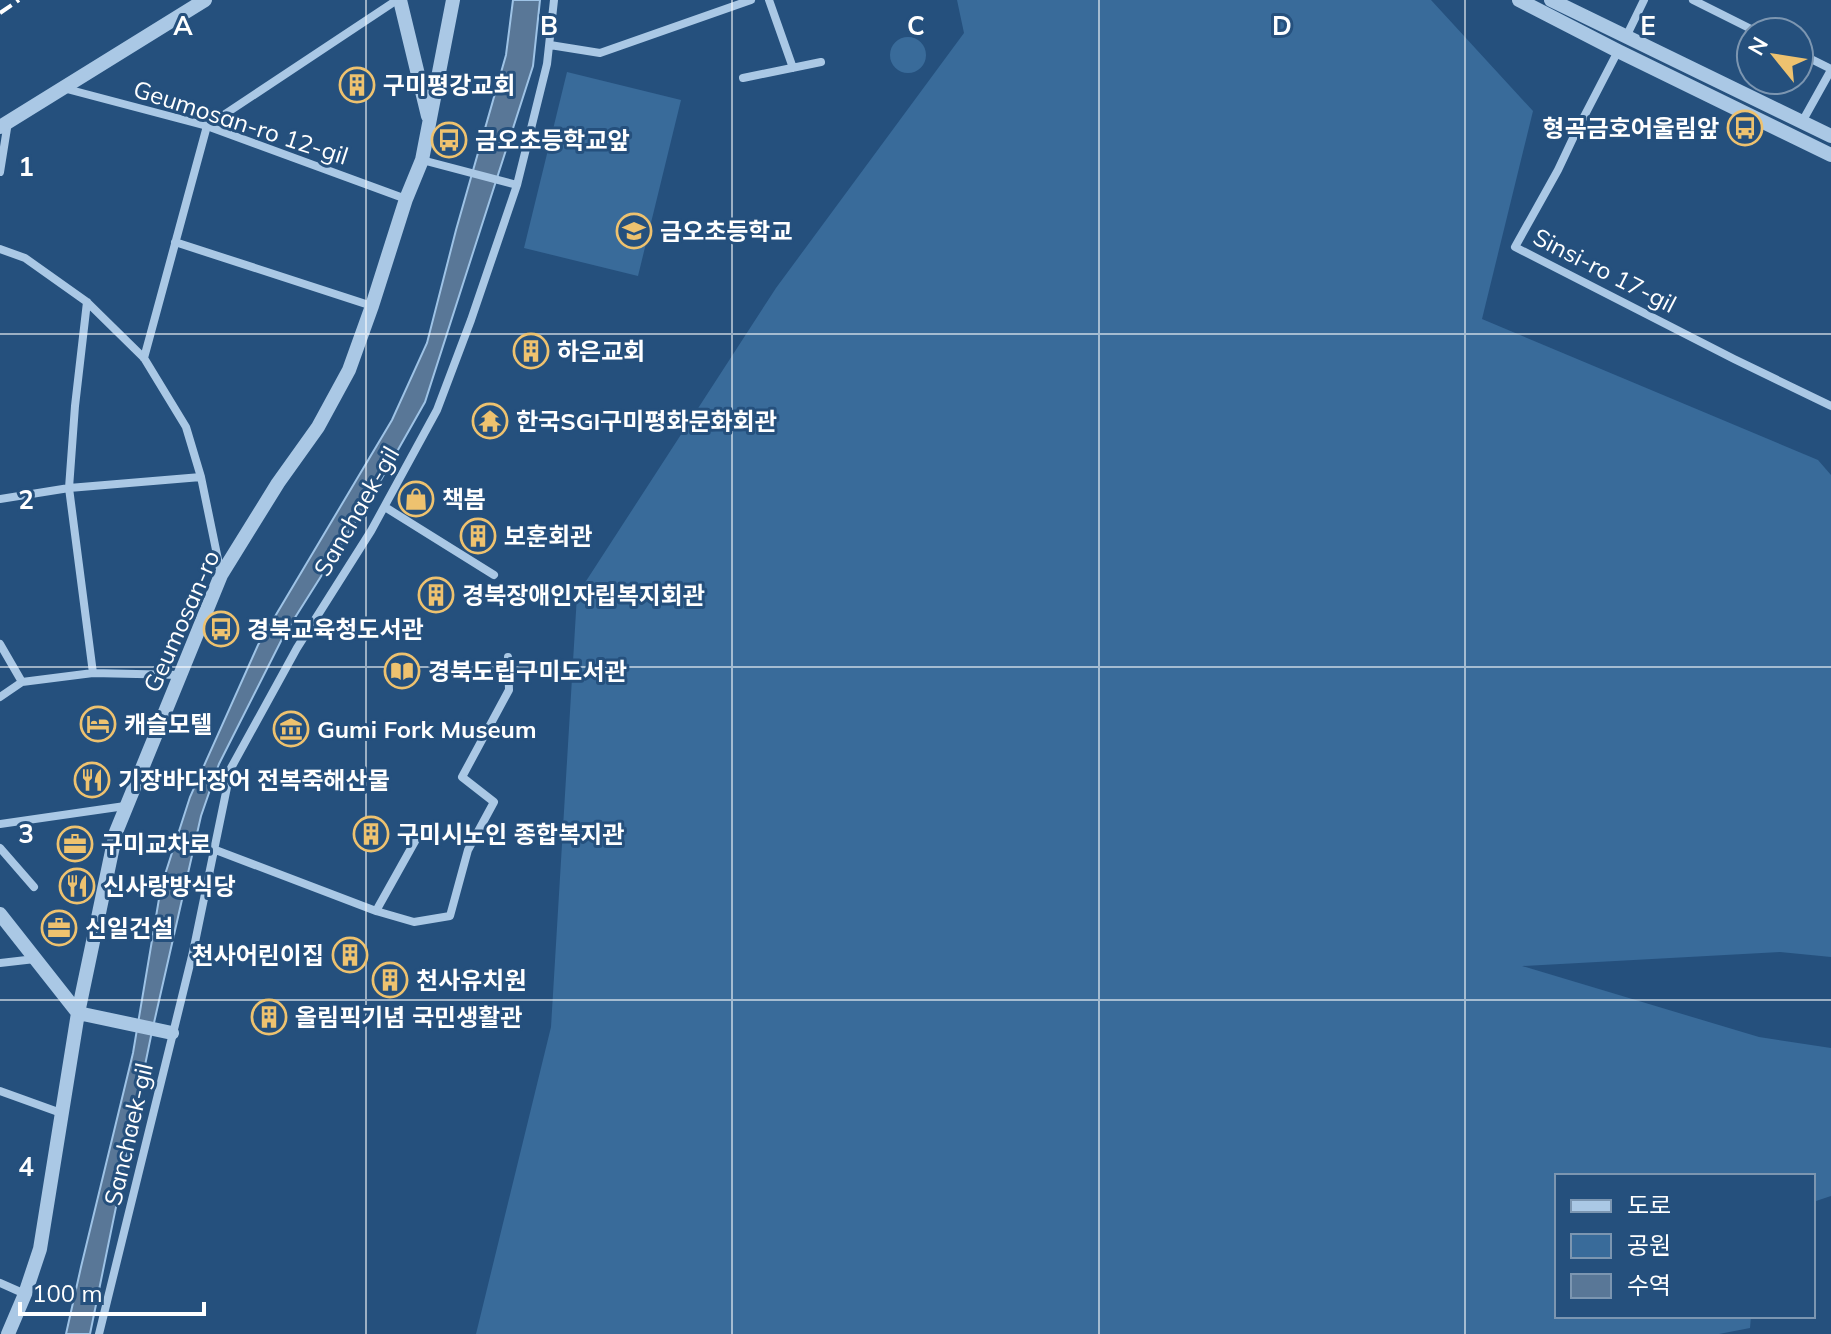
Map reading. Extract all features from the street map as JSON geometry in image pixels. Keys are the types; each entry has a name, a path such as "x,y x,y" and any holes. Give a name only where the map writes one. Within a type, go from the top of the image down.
{"street":[{"path":"0,172 4,124 205,0"},
{"path":"144,358 207,126 398,0 430,123"},
{"name":"Geumosan-ro","path":"8,1334 40,1249 78,1013 116,832 221,575 265,503 318,427 349,370 422,160 453,0"},
{"name":"Sanchaek-gil","path":"99,1334 193,952 231,768 297,648 385,507 437,410 517,185 547,64 554,0"},
{"path":"550,45 600,53 751,0"},
{"path":"769,0 793,68"},
{"path":"1519,0 1831,155"},
{"path":"1551,0 1831,136"},
{"path":"1626,37 1644,0"},
{"path":"1693,0 1735,21"},
{"name":"Sinsi-ro 17-gil","path":"1618,51 1515,247 1831,406"},
{"path":"743,78 821,62"},
{"path":"1802,122 1831,70"},
{"name":"Geumosan-ro 12-gil","path":"63,88 207,126 406,199"},
{"path":"422,160 517,185"},
{"path":"175,242 372,306"},
{"path":"0,249 25,258 87,302 144,358 186,427 201,477 221,575"},
{"path":"87,302 69,488 93,673"},
{"path":"0,499 69,488 201,477"},
{"path":"385,507 494,575"},
{"path":"0,644 22,682"},
{"path":"213,849 376,911 414,922 450,916 468,850 494,802 462,777 509,690 508,657"},
{"path":"0,697 22,682 93,673 180,675"},
{"path":"0,824 125,806"},
{"path":"376,911 423,827"},
{"path":"0,848 34,887"},
{"path":"0,914 78,1013 172,1033"},
{"path":"0,963 35,959"},
{"path":"0,1091 61,1113"},
{"path":"0,1283 25,1294"}],"green space":[{"path":"957,0 1431,0 1533,111 1482,319 1818,460 1831,475 1831,957 1780,952 1522,966 1759,1037 1831,1048 1831,1196 1815,1201 1815,1174 1555,1174 1555,1318 1751,1318 1750,1328 1719,1334 476,1334 551,1027 577,595 776,288 964,33"},
{"path":"908,37 920,43 926,55 920,67 908,73 896,67 890,55 896,43"},
{"path":"567,72 681,100 638,276 524,248"}],"water":[{"path":"513,0 540,0 533,66 425,402 373,494 284,635 219,764 201,816 151,1036 90,1334 66,1334 133,1053 161,887 190,797 258,645 392,420 427,343 506,55"}],"railway":[{"path":"0,13 19,0"}],"place":[{"name":"구미평강교회","path":"357,85"},
{"name":"형곡금호어울림앞","path":"1745,128"},
{"name":"금오초등학교앞","path":"449,140"},
{"name":"금오초등학교","path":"634,231"},
{"name":"하은교회","path":"531,351"},
{"name":"한국SGI구미평화문화회관","path":"490,421"},
{"name":"책봄","path":"416,499"},
{"name":"보훈회관","path":"478,536"},
{"name":"경북장애인자립복지회관","path":"436,595"},
{"name":"경북교육청도서관","path":"221,629"},
{"name":"경북도립구미도서관","path":"402,671"},
{"name":"캐슬모텔","path":"98,724"},
{"name":"Gumi Fork Museum","path":"291,729"},
{"name":"기장바다장어 전복죽해산물","path":"92,780"},
{"name":"구미시노인 종합복지관","path":"371,834"},
{"name":"구미교차로","path":"75,844"},
{"name":"신사랑방식당","path":"77,886"},
{"name":"신일건설","path":"59,928"},
{"name":"천사어린이집","path":"350,955"},
{"name":"천사유치원","path":"390,980"},
{"name":"올림픽기념 국민생활관","path":"269,1017"}]}
